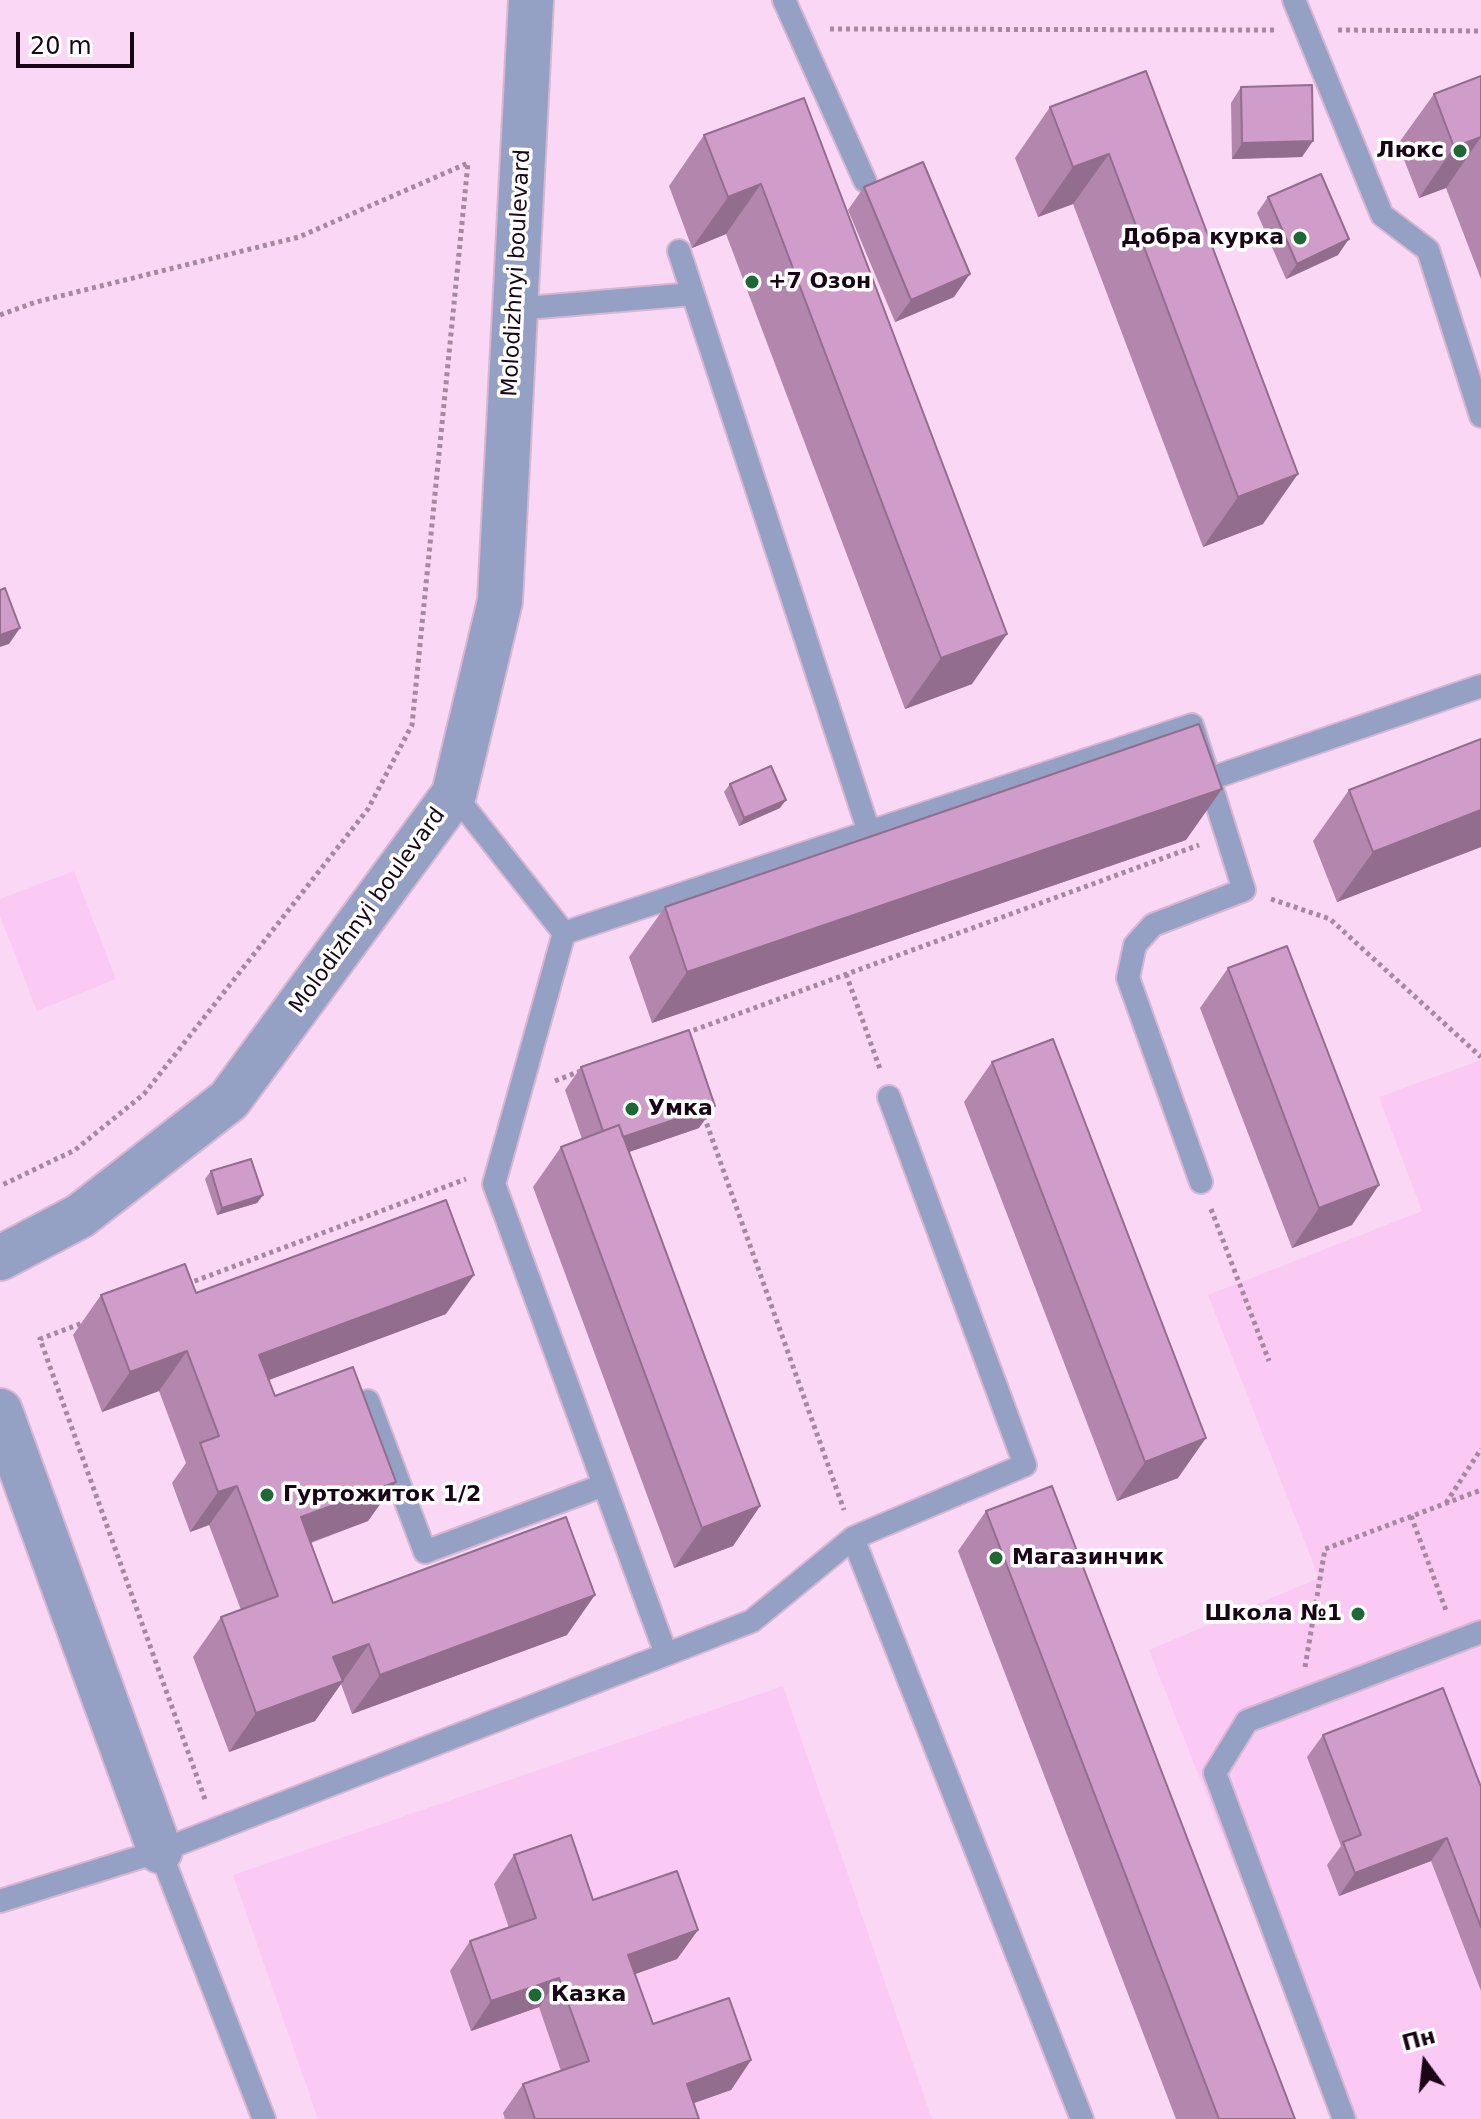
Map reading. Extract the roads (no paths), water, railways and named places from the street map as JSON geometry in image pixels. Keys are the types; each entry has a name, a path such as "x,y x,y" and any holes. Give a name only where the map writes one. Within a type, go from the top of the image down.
{"street":[{"name":"Molodizhnyi boulevard","path":"0,1258 80,1216 229,1100 454,794 500,601 531,0"},
{"path":"0,1411 160,1851"}],"lane":[{"path":"784,0 865,181"},
{"path":"1294,0 1382,215 1428,250 1481,416"},
{"path":"679,251 869,832"},
{"path":"515,309 693,294"},
{"path":"1209,779 1481,686"},
{"path":"564,933 1192,725 1244,890 1153,925 1135,945 1128,978 1201,1182"},
{"path":"454,794 564,933"},
{"path":"564,933 494,1184 666,1654"},
{"path":"0,1901 160,1851 752,1621 853,1538 1025,1465 889,1097"},
{"path":"368,1401 425,1552 604,1485"},
{"path":"853,1538 1082,2119"},
{"path":"1344,2119 1215,1773 1247,1721 1300,1698 1481,1632"},
{"path":"160,1851 264,2119"}],"place":[{"name":"Люкс","path":"1460,151"},
{"name":"Добра курка","path":"1300,238"},
{"name":"+7 Озон","path":"752,282"},
{"name":"Умка","path":"632,1109"},
{"name":"Гуртожиток 1/2","path":"267,1495"},
{"name":"Магазинчик","path":"996,1558"},
{"name":"Школа №1","path":"1358,1614"},
{"name":"Казка","path":"535,1995"}]}
